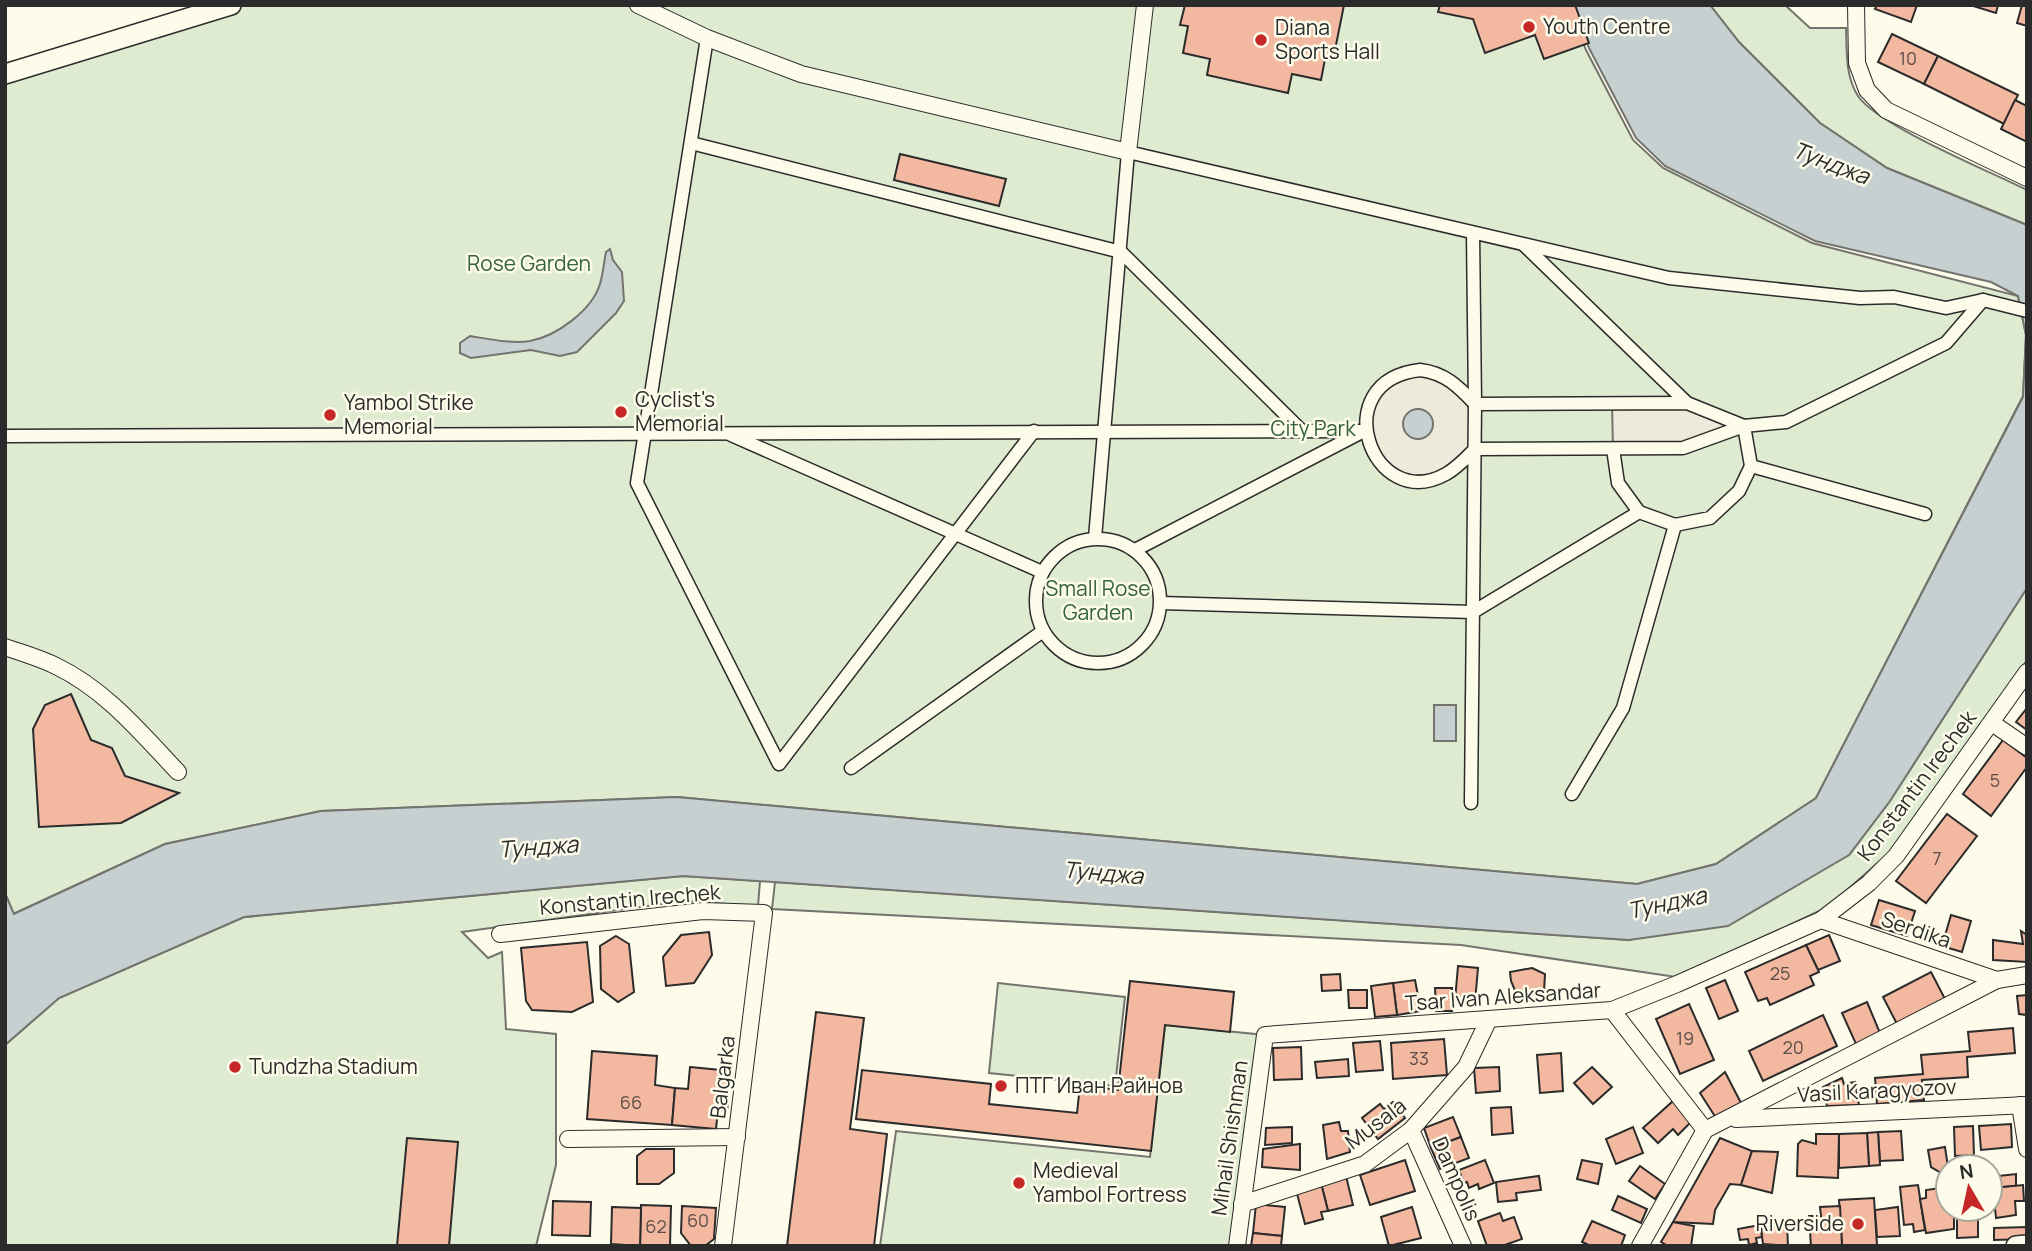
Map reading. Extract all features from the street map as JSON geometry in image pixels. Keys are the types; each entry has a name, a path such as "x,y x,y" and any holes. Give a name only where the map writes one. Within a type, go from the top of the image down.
{"street":[{"path":"5,74 231,5"},
{"path":"638,5 707,38 801,74 1669,278 1860,298 1895,298 1946,308 1983,300 2027,311"},
{"path":"1095,538 1128,152 1145,5"},
{"path":"1856,5 1857,64 1867,90 1886,110 2027,178"},
{"path":"707,38 637,483 779,764 1034,431"},
{"path":"691,144 1121,252 1301,430"},
{"path":"1471,803 1475,449 1473,233"},
{"path":"1523,245 1687,402 1744,426"},
{"path":"1687,402 1475,404 1457,384 1445,376 1432,372 1408,372 1394,377 1374,395 1366,418 1365,431 1367,442 1379,463 1401,477 1415,480 1431,480 1447,474 1475,449 1683,448 1744,426 1786,422 1946,343 1983,300"},
{"path":"1613,449 1618,483 1639,512 1675,526 1710,518 1739,491 1751,466 1744,426"},
{"path":"5,436 1365,431"},
{"path":"1135,551 1365,431"},
{"path":"724,432 1042,572"},
{"path":"1751,466 1925,514"},
{"path":"1161,603 1473,612 1639,512"},
{"path":"1572,794 1623,708 1675,526"},
{"path":"1095,538 1116,541 1135,551 1154,574 1161,603 1157,623 1147,641 1131,654 1112,662 1092,664 1072,659 1055,647 1042,631 1036,612 1036,592 1042,572 1055,555 1074,543 1095,538"},
{"path":"851,768 1042,631"},
{"path":"5,647 55,665 85,682 115,705 178,772"},
{"name":"Konstantin Irechek","path":"1612,1010 1821,920 1869,883 1896,856 2027,672"},
{"path":"1992,723 2027,747"},
{"name":"Konstantin Irechek","path":"500,934 703,911 764,913"},
{"name":"Balgarka","path":"723,1246 764,913"},
{"name":"Serdika","path":"1821,920 1997,980"},
{"path":"1640,1246 1705,1130 1997,980 2027,975"},
{"name":"Tsar Ivan Aleksandar","path":"1265,1035 1612,1010 1705,1130"},
{"name":"Musala","path":"1242,1204 1365,1164 1410,1130 1466,1068 1489,1019"},
{"name":"Mihail Shishman","path":"1237,1246 1265,1035"},
{"path":"2023,1105 2027,1149"},
{"name":"Vasil Karagyozov","path":"1728,1119 2023,1105"},
{"name":"Dampolis","path":"1410,1130 1463,1246"},
{"path":"568,1139 737,1137"},
{"path":"2016,1246 2027,1245"}],"green space":[{"name":"City Park","path":"231,5 1569,5 1586,50 1633,140 1663,168 1812,243 2018,296 2026,335 2023,396 1816,798 1716,864 1637,884 677,797 321,811 165,844 13,914 5,893 5,74"},
{"path":"1710,5 1785,5 1810,28 1846,28 1849,72 1858,96 1869,108 1910,134 2027,190 2027,225 1887,168 1820,123 1739,42"},
{"path":"2027,588 2027,660 1892,850 1828,907 1676,977 1461,945 772,909 775,882 1629,940 1849,855 1890,801"},
{"name":"Tundzha Stadium","path":"683,876 760,881 758,906 683,901 462,932 488,958 502,952 506,1029 556,1034 556,1165 536,1246 5,1246 5,1045 59,998 244,917"},
{"path":"998,983 1125,997 1115,1086 989,1073"},
{"path":"1165,1025 1265,1035 1237,1246 880,1246 896,1131 1150,1157"}],"shaded area":[{"path":"1432,372 1475,404 1475,449 1447,474 1401,477 1367,442 1374,395 1382,385"},
{"path":"1612,402 1687,403 1744,426 1683,448 1613,449"}],"water":[{"name":"Тунджа","path":"1573,5 1710,5 1739,42 1820,123 1887,168 2027,225 2027,588 1890,801 1849,855 1728,926 1629,940 683,876 244,917 59,998 5,1045 5,893 14,914 165,844 321,811 677,797 1637,884 1716,864 1816,798 2023,397 2026,335 2018,296 1991,282 1815,241 1665,166 1636,138 1589,48"},
{"path":"610,249 613,260 622,272 624,301 616,313 577,352 560,356 531,350 471,358 460,353 460,343 470,336 523,342 562,328 581,312 596,294 606,252"},
{"path":"1418,409 1429,413 1433,424 1429,435 1418,439 1407,435 1403,424 1407,413"},
{"path":"1434,705 1456,705 1456,741 1434,741"}],"building":[{"name":"Diana Sports Hall","path":"1185,5 1344,5 1333,60 1325,59 1321,80 1292,74 1288,93 1207,75 1210,59 1183,53 1188,26 1180,25"},
{"name":"Youth Centre","path":"1440,5 1575,5 1589,43 1544,59 1535,35 1485,53 1473,19 1438,12"},
{"path":"1877,5 1917,5 1911,22 1875,9"},
{"path":"1970,5 1998,5 1996,13"},
{"path":"2022,5 2027,5 2027,26 2017,23"},
{"path":"1892,34 1938,56 1924,84 1878,62"},
{"path":"1938,56 2018,95 2004,124 1924,84"},
{"path":"2015,100 2027,106 2027,142 2001,129"},
{"path":"900,154 1006,179 999,206 894,180"},
{"path":"71,694 91,740 112,748 125,776 179,793 121,823 39,827 33,729 45,705"},
{"path":"2027,708 2027,730 2016,722"},
{"path":"2003,740 2027,758 2027,767 1991,816 1963,794"},
{"path":"1947,814 1977,836 1926,903 1896,881"},
{"path":"1879,900 1915,911 1907,936 1871,925"},
{"path":"1951,915 1971,921 1962,952 1942,946"},
{"path":"2021,931 2027,935 2027,962 1993,960 1993,940 2023,944"},
{"path":"709,932 712,955 694,983 666,986 663,957 681,935"},
{"path":"1829,935 1840,961 1818,970 1806,945"},
{"path":"616,936 629,944 634,992 618,1002 601,989 600,946"},
{"path":"587,942 593,1002 572,1012 532,1010 526,1001 521,948"},
{"path":"1806,945 1819,972 1810,976 1814,985 1770,1005 1767,998 1758,1001 1745,972"},
{"path":"1458,966 1478,968 1475,1002 1455,1000"},
{"path":"1532,968 1545,974 1544,992 1528,996 1516,993 1510,972"},
{"path":"1931,972 1945,999 1897,1024 1883,997"},
{"path":"1340,974 1341,990 1322,991 1321,975"},
{"path":"1415,980 1421,1011 1397,1015 1393,983"},
{"path":"1725,980 1738,1011 1719,1019 1706,988"},
{"path":"1130,981 1234,992 1230,1032 1165,1025 1151,1151 856,1119 862,1070 991,1084 989,1104 1077,1113 1080,1085 1118,1090"},
{"path":"1393,983 1397,1015 1375,1017 1371,986"},
{"path":"1435,988 1452,988 1452,1011 1436,1011"},
{"path":"1348,990 1367,990 1367,1008 1349,1008"},
{"path":"2027,995 2027,1015 2019,1014 2017,996"},
{"path":"1867,1002 1880,1033 1856,1044 1842,1013"},
{"path":"1689,1004 1714,1060 1680,1074 1656,1019"},
{"path":"816,1012 864,1018 850,1129 887,1134 874,1246 787,1246"},
{"path":"1823,1015 1837,1046 1763,1081 1749,1051"},
{"path":"2013,1028 2015,1053 1967,1057 1968,1077 1922,1080 1924,1100 1877,1104 1875,1078 1923,1074 1921,1055 1970,1051 1968,1032"},
{"path":"1444,1039 1447,1075 1393,1079 1391,1043"},
{"path":"1380,1041 1383,1070 1356,1072 1353,1043"},
{"path":"1301,1047 1302,1079 1274,1080 1273,1048"},
{"path":"592,1051 657,1056 655,1085 675,1088 672,1125 587,1119"},
{"path":"1561,1053 1563,1091 1540,1093 1537,1055"},
{"path":"1348,1059 1349,1076 1317,1078 1315,1062"},
{"path":"690,1067 731,1071 727,1111 718,1110 716,1129 672,1125 675,1088 688,1089"},
{"path":"1499,1067 1500,1091 1476,1093 1474,1068"},
{"path":"1592,1067 1612,1087 1593,1104 1574,1083"},
{"path":"1725,1072 1741,1103 1716,1118 1700,1093"},
{"path":"1842,1078 1844,1084 1855,1082 1859,1105 1827,1106 1823,1087"},
{"path":"1673,1101 1692,1121 1678,1135 1673,1129 1658,1143 1643,1128"},
{"path":"1393,1102 1405,1118 1378,1139 1362,1118 1380,1104 1384,1109"},
{"path":"1511,1107 1513,1133 1492,1135 1491,1108"},
{"path":"1453,1117 1461,1137 1431,1148 1424,1128"},
{"path":"1339,1122 1341,1131 1348,1131 1350,1152 1327,1159 1323,1125"},
{"path":"2011,1124 2012,1147 1981,1150 1979,1126"},
{"path":"1973,1126 1974,1153 1955,1153 1954,1127"},
{"path":"1292,1127 1292,1143 1265,1145 1266,1128"},
{"path":"1633,1127 1643,1153 1616,1164 1606,1139"},
{"path":"1901,1131 1903,1160 1880,1161 1878,1132"},
{"path":"1878,1132 1880,1165 1869,1166 1867,1133"},
{"path":"1867,1133 1869,1166 1839,1168 1839,1134"},
{"path":"1816,1134 1839,1134 1838,1178 1797,1176 1798,1144 1802,1140 1816,1144"},
{"path":"1461,1137 1469,1158 1440,1169 1431,1148"},
{"path":"407,1138 458,1142 449,1246 397,1246"},
{"path":"1720,1138 1752,1151 1741,1185 1730,1184 1715,1210 1713,1224 1673,1222"},
{"path":"1300,1144 1300,1170 1262,1167 1263,1149"},
{"path":"1945,1147 1946,1153 1934,1153 1934,1169 1931,1167 1928,1150"},
{"path":"646,1149 674,1149 674,1173 659,1184 637,1184 637,1156"},
{"path":"1752,1151 1778,1152 1772,1193 1741,1185"},
{"path":"1405,1160 1415,1191 1370,1205 1360,1175"},
{"path":"1485,1160 1494,1183 1479,1189 1478,1184 1469,1188 1459,1170"},
{"path":"1582,1160 1602,1164 1598,1184 1577,1179"},
{"path":"1640,1166 1665,1184 1655,1199 1629,1181"},
{"path":"2016,1174 2016,1186 2004,1187 2004,1175"},
{"path":"1346,1176 1353,1205 1328,1211 1321,1183"},
{"path":"1539,1176 1541,1190 1516,1193 1517,1200 1498,1202 1496,1182"},
{"path":"1321,1183 1328,1211 1321,1212 1323,1219 1305,1224 1296,1190"},
{"path":"1918,1185 1925,1230 1914,1232 1913,1224 1904,1225 1900,1187"},
{"path":"2023,1185 2024,1201 2015,1201 2016,1215 2004,1217 2004,1187"},
{"path":"1934,1189 1934,1223 1954,1223 1954,1229 1926,1233 1920,1199 1926,1198 1926,1190"},
{"path":"1618,1196 1647,1209 1641,1223 1612,1210"},
{"name":"Riverside","path":"1874,1198 1877,1245 1842,1246 1839,1200"},
{"path":"553,1201 591,1202 590,1236 552,1235"},
{"path":"1256,1204 1285,1207 1282,1236 1253,1233"},
{"path":"641,1205 671,1206 670,1246 640,1246"},
{"path":"682,1206 716,1208 714,1239 705,1246 691,1246 681,1233"},
{"path":"1840,1206 1842,1246 1811,1246 1809,1216 1821,1216 1820,1207"},
{"path":"612,1207 641,1208 640,1246 611,1244"},
{"path":"1412,1207 1421,1238 1389,1246 1381,1217"},
{"path":"1898,1207 1900,1236 1877,1237 1875,1210"},
{"path":"1500,1213 1503,1221 1514,1217 1522,1239 1502,1246 1487,1246 1478,1221"},
{"path":"1592,1221 1625,1235 1621,1246 1591,1246 1582,1242"},
{"path":"1673,1222 1694,1226 1691,1246 1668,1246 1661,1242"},
{"path":"1957,1223 1978,1223 1978,1237 1957,1238"},
{"path":"1787,1224 1788,1246 1763,1244 1761,1229"},
{"path":"1760,1225 1762,1237 1756,1238 1757,1243 1749,1245 1748,1239 1740,1240 1738,1229"},
{"path":"2027,1227 2027,1239 1994,1240 1994,1228"},
{"path":"1253,1233 1282,1236 1281,1246 1251,1246"}],"place":[{"name":"Youth Centre","path":"1529,27"},
{"name":"Diana Sports Hall","path":"1261,40"},
{"name":"Cyclist's Memorial","path":"621,412"},
{"name":"Yambol Strike Memorial","path":"330,415"},
{"name":"Tundzha Stadium","path":"235,1067"},
{"name":"ПТГ Иван Райнов","path":"1001,1086"},
{"name":"Medieval Yambol Fortress","path":"1019,1183"},
{"name":"Riverside","path":"1858,1224"}],"park label":[{"name":"Rose Garden","path":"529,264"},
{"name":"Small Rose Garden","path":"1098,601"}]}
